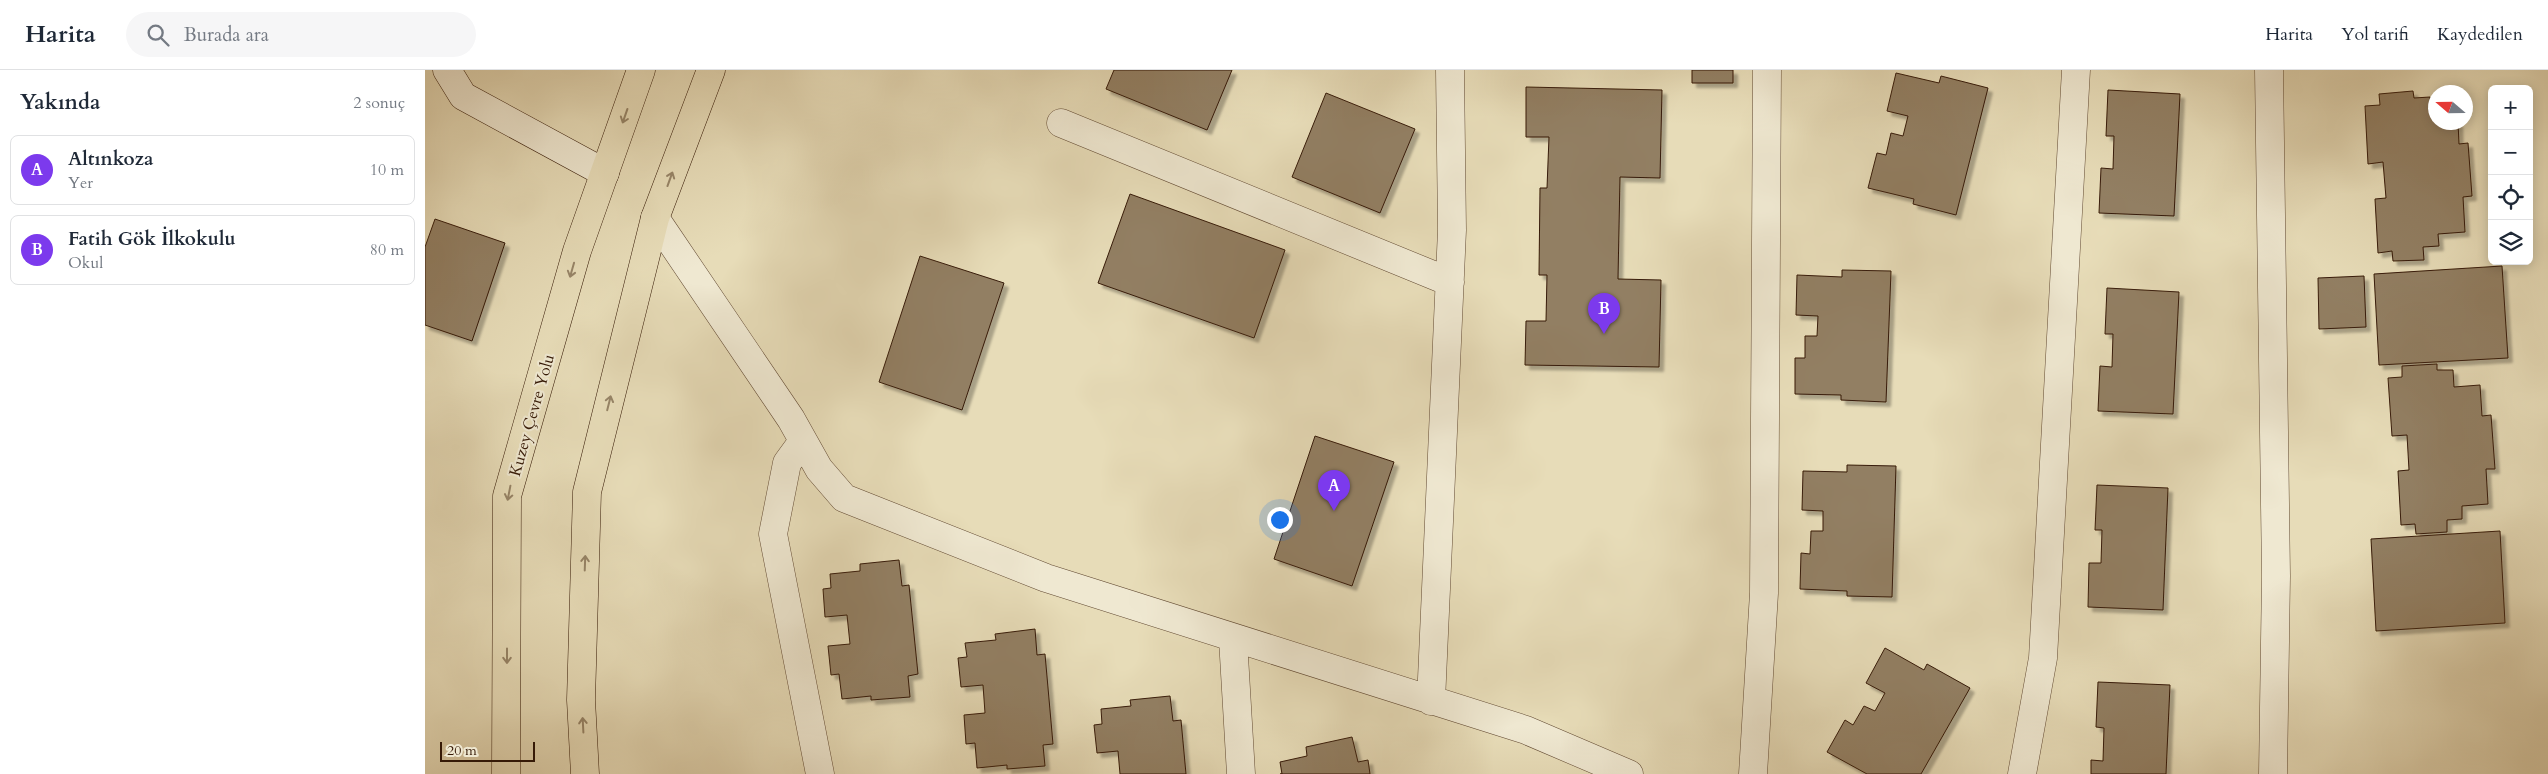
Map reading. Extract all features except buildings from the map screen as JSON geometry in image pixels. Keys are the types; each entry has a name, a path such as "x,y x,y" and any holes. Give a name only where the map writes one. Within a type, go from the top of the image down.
{"main road":[{"name":"Kuzey Çevre Yolu","path":"506,774 507,496 577,251 641,70"},
{"path":"585,774 581,700 587,492 655,218 711,70"}],"street":[{"path":"447,70 463,96 605,173"},
{"path":"1431,701 1452,230 1450,70"},
{"path":"1753,774 1764,593 1767,70"},
{"path":"2022,774 2043,658 2076,70"},
{"path":"2269,70 2276,576 2273,774"},
{"path":"1061,123 1450,282"},
{"path":"655,218 791,419 819,470 845,498 1046,578 1233,639 1526,730 1629,774"},
{"path":"803,441 787,463 773,534 820,774"},
{"path":"1233,639 1241,774"}],"place":[{"name":"Fatih Gök İlkokulu","path":"1604,334"},
{"name":"Altınkoza","path":"1334,511"}]}
